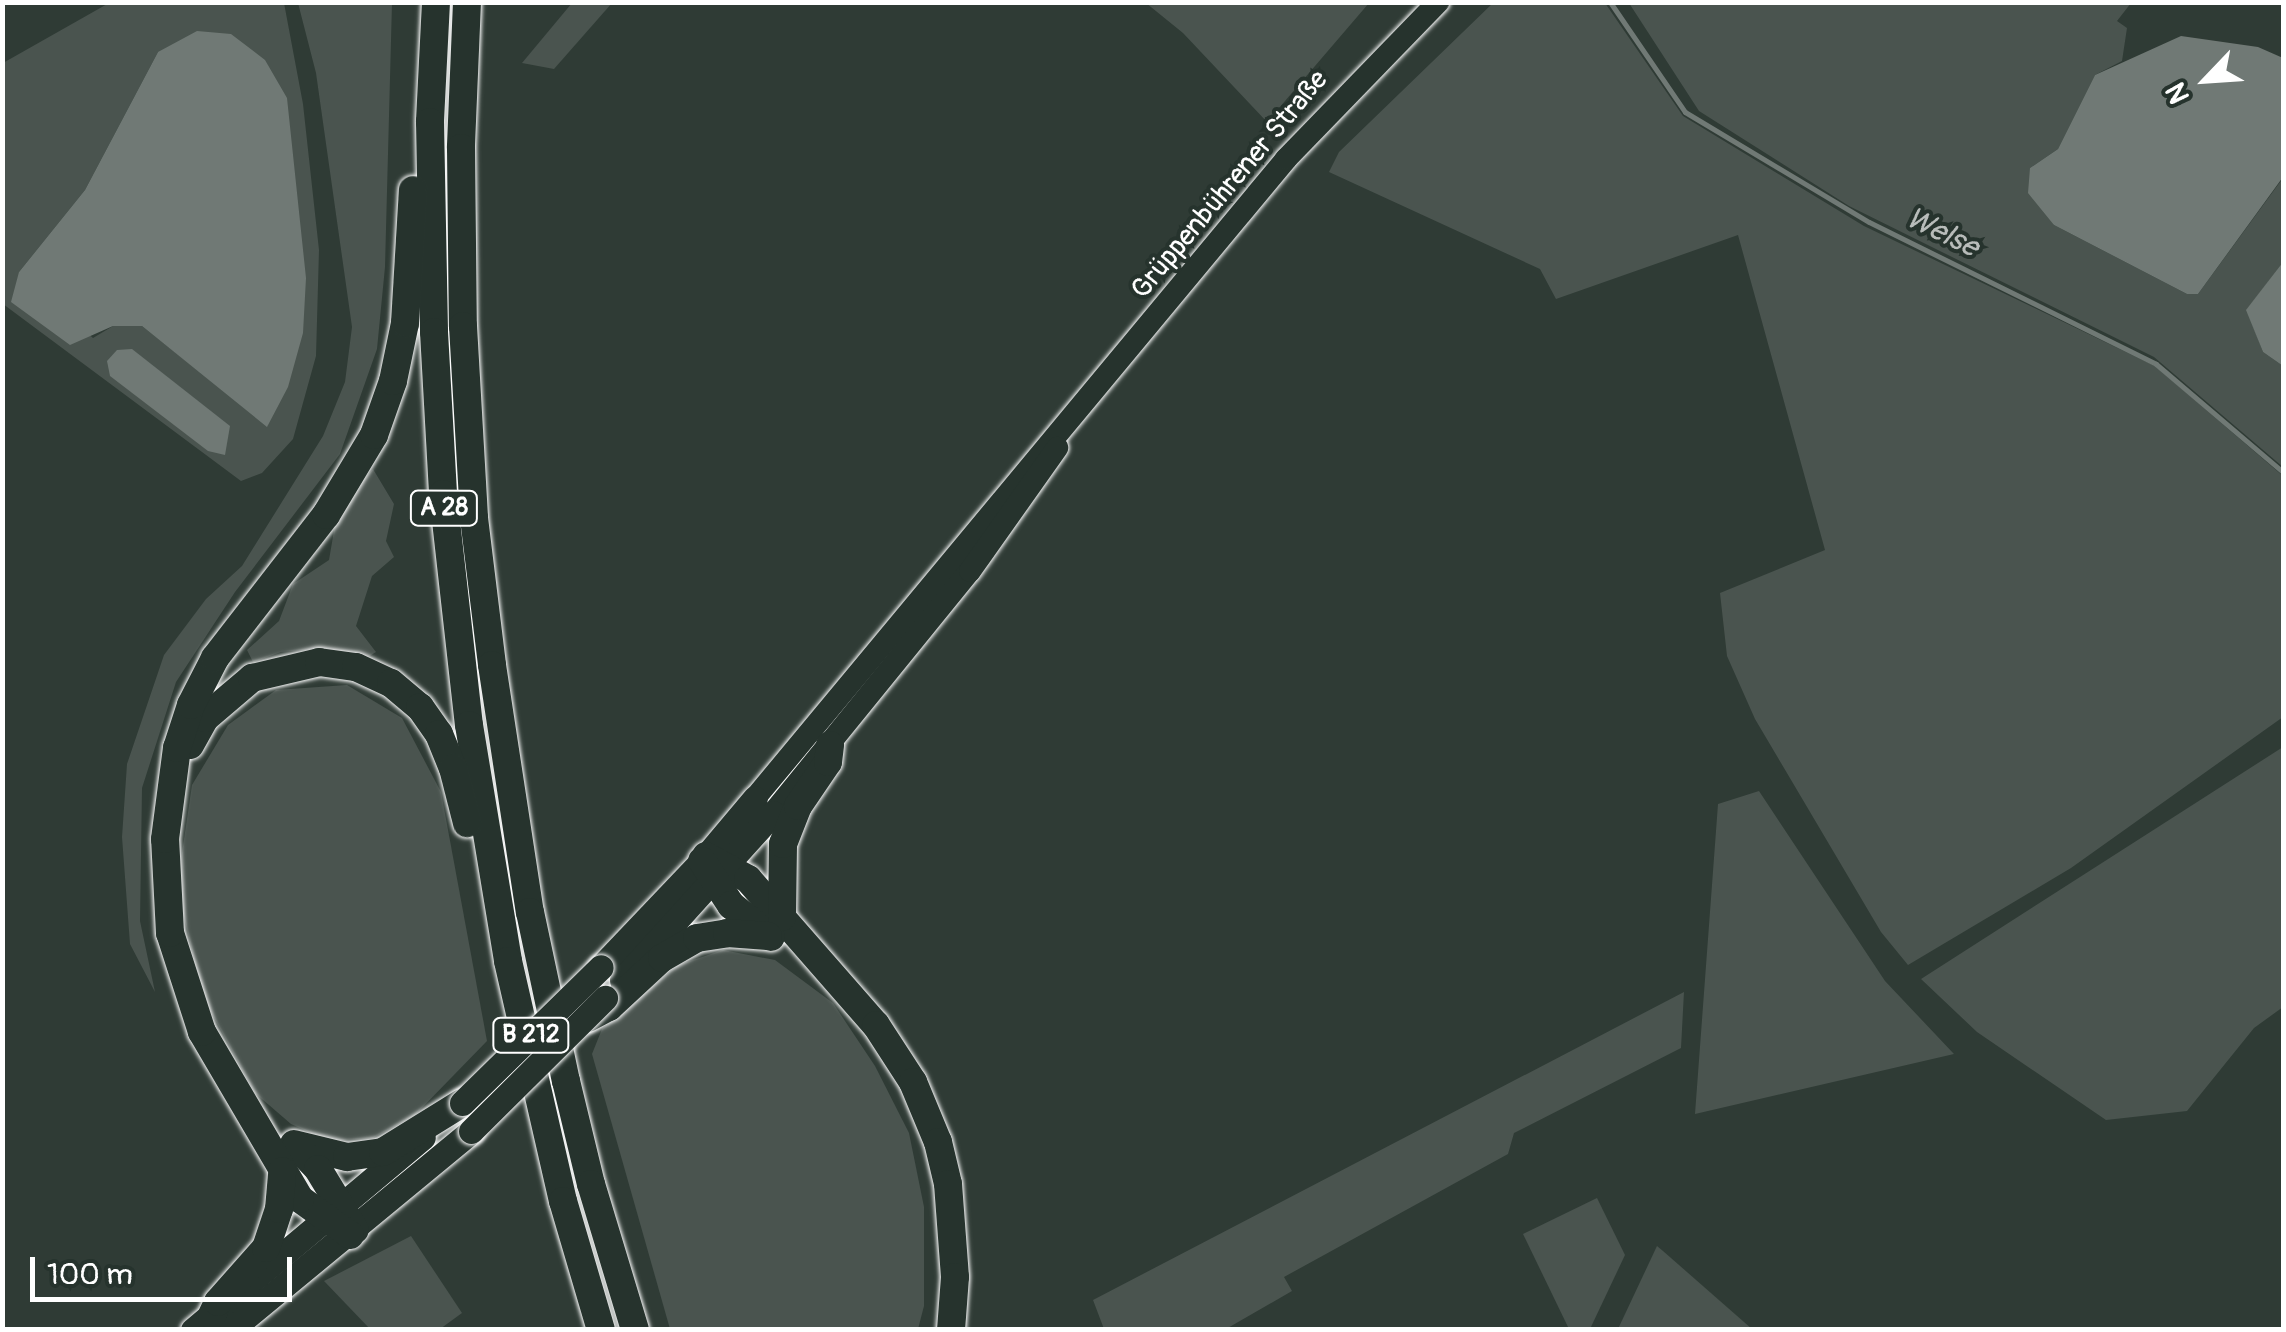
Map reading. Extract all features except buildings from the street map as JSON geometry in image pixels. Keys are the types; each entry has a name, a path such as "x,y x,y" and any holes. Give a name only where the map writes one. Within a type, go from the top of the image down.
{"highway":[{"name":"A 28","path":"436,2 430,122 443,494 469,725 494,892 559,1183 601,1330"},
{"name":"A 28","path":"467,2 461,148 464,326 474,518 530,912 574,1115 635,1330"},
{"path":"344,1223 300,1199 202,1032 170,933 164,882 168,803 191,705 215,658 326,516 374,435 393,381 405,323 414,156 430,122"},
{"path":"168,803 205,718 230,692 282,668 319,662 356,667 391,684 420,707 439,734 464,808 473,862 494,892"},
{"path":"775,926 784,844 798,806 828,762 830,745"},
{"path":"713,866 731,906 775,926 816,960 846,989 898,1057 938,1142 954,1227 951,1330"},
{"path":"600,1008 652,965 697,938 775,926"},
{"path":"294,1144 330,1156 373,1154 402,1144 442,1113 462,1103"},
{"path":"249,1111 294,1144 318,1169 344,1223"},
{"path":"212,1325 218,1302 266,1248 278,1210 282,1170"},
{"path":"609,1245 626,1263 646,1330"}],"main road":[{"name":"Grüppenbührener Straße","path":"764,806 1030,462 1077,416 1286,160 1438,2"},
{"name":"Grüppenbührener Straße","path":"764,806 830,745 970,571 1044,470 1077,416"},
{"name":"B 212","path":"212,1325 472,1131 600,1008 764,806"},
{"name":"B 212","path":"344,1223 600,966 713,866"}],"shaded area":[{"path":"1494,2 1605,3 1683,116 1864,226 2155,366 2283,476 2283,717 2071,868 1908,965 1881,932 1755,719 1727,656 1720,593 1825,550 1738,235 1556,299 1540,269 1329,172 1339,152"},
{"path":"109,3 284,3 303,104 319,250 316,356 293,439 262,473 241,481 3,304 3,63","holes":["158,52 268,426 142,326 113,326 93,338 19,272 85,190"]},
{"path":"298,3 392,3 385,267 377,349 340,454 235,592 176,682 142,788 140,921 155,992 130,944 122,837 127,764 164,655 206,599 242,566 323,436 345,382 352,327 316,73"},
{"path":"572,3 612,3 554,69 522,63"},
{"path":"1146,3 1369,3 1267,122 1183,33"},
{"path":"1629,3 2131,3 2117,21 2127,28 2122,61 2095,75 2058,149 2030,168 2054,225 2187,294 2198,294 2283,178 2283,262 2247,310 2263,352 2283,366 2283,467 2154,357 1849,206 1699,111"},
{"path":"197,31 231,34 265,60 287,98 306,278 303,333 288,387 267,427 142,326 113,326 70,345 11,302 19,272 85,190 158,52"},
{"path":"2181,36 2258,47 2283,58 2283,177 2198,294 2187,294 2054,225 2028,193 2030,168 2058,149 2095,75"},
{"path":"2283,262 2283,366 2263,352 2246,310"},
{"path":"132,349 230,426 225,455 208,451 110,376 107,361 117,350"},
{"path":"373,469 394,504 386,541 394,557 372,576 356,626 376,652 368,657 325,648 281,652 253,662 247,650 279,621 293,584 329,560 336,519 351,493"},
{"path":"347,685 402,718 441,792 487,1041 415,1115 373,1138 329,1141 291,1124 255,1093 203,997 177,887 192,785 228,725 276,690"},
{"path":"2283,747 2283,1007 2254,1028 2187,1111 2106,1120 1977,1032 1921,979"},
{"path":"1759,791 1885,981 1954,1054 1695,1114 1718,804"},
{"path":"723,950 775,960 833,1003 875,1066 909,1133 924,1207 924,1306 918,1329 670,1329 592,1054 602,1029 678,965"},
{"path":"1684,992 1681,1048 1514,1133 1508,1154 1284,1277 1292,1291 1226,1329 1104,1329 1093,1300"},
{"path":"1597,1198 1625,1255 1590,1329 1569,1329 1523,1234"},
{"path":"411,1236 462,1313 440,1329 370,1329 324,1281"},
{"path":"1657,1246 1663,1251 1752,1329 1618,1329"}],"waterway":[{"name":"Welse","path":"1610,2 1685,112 1869,222 2156,364 2284,473"}]}
